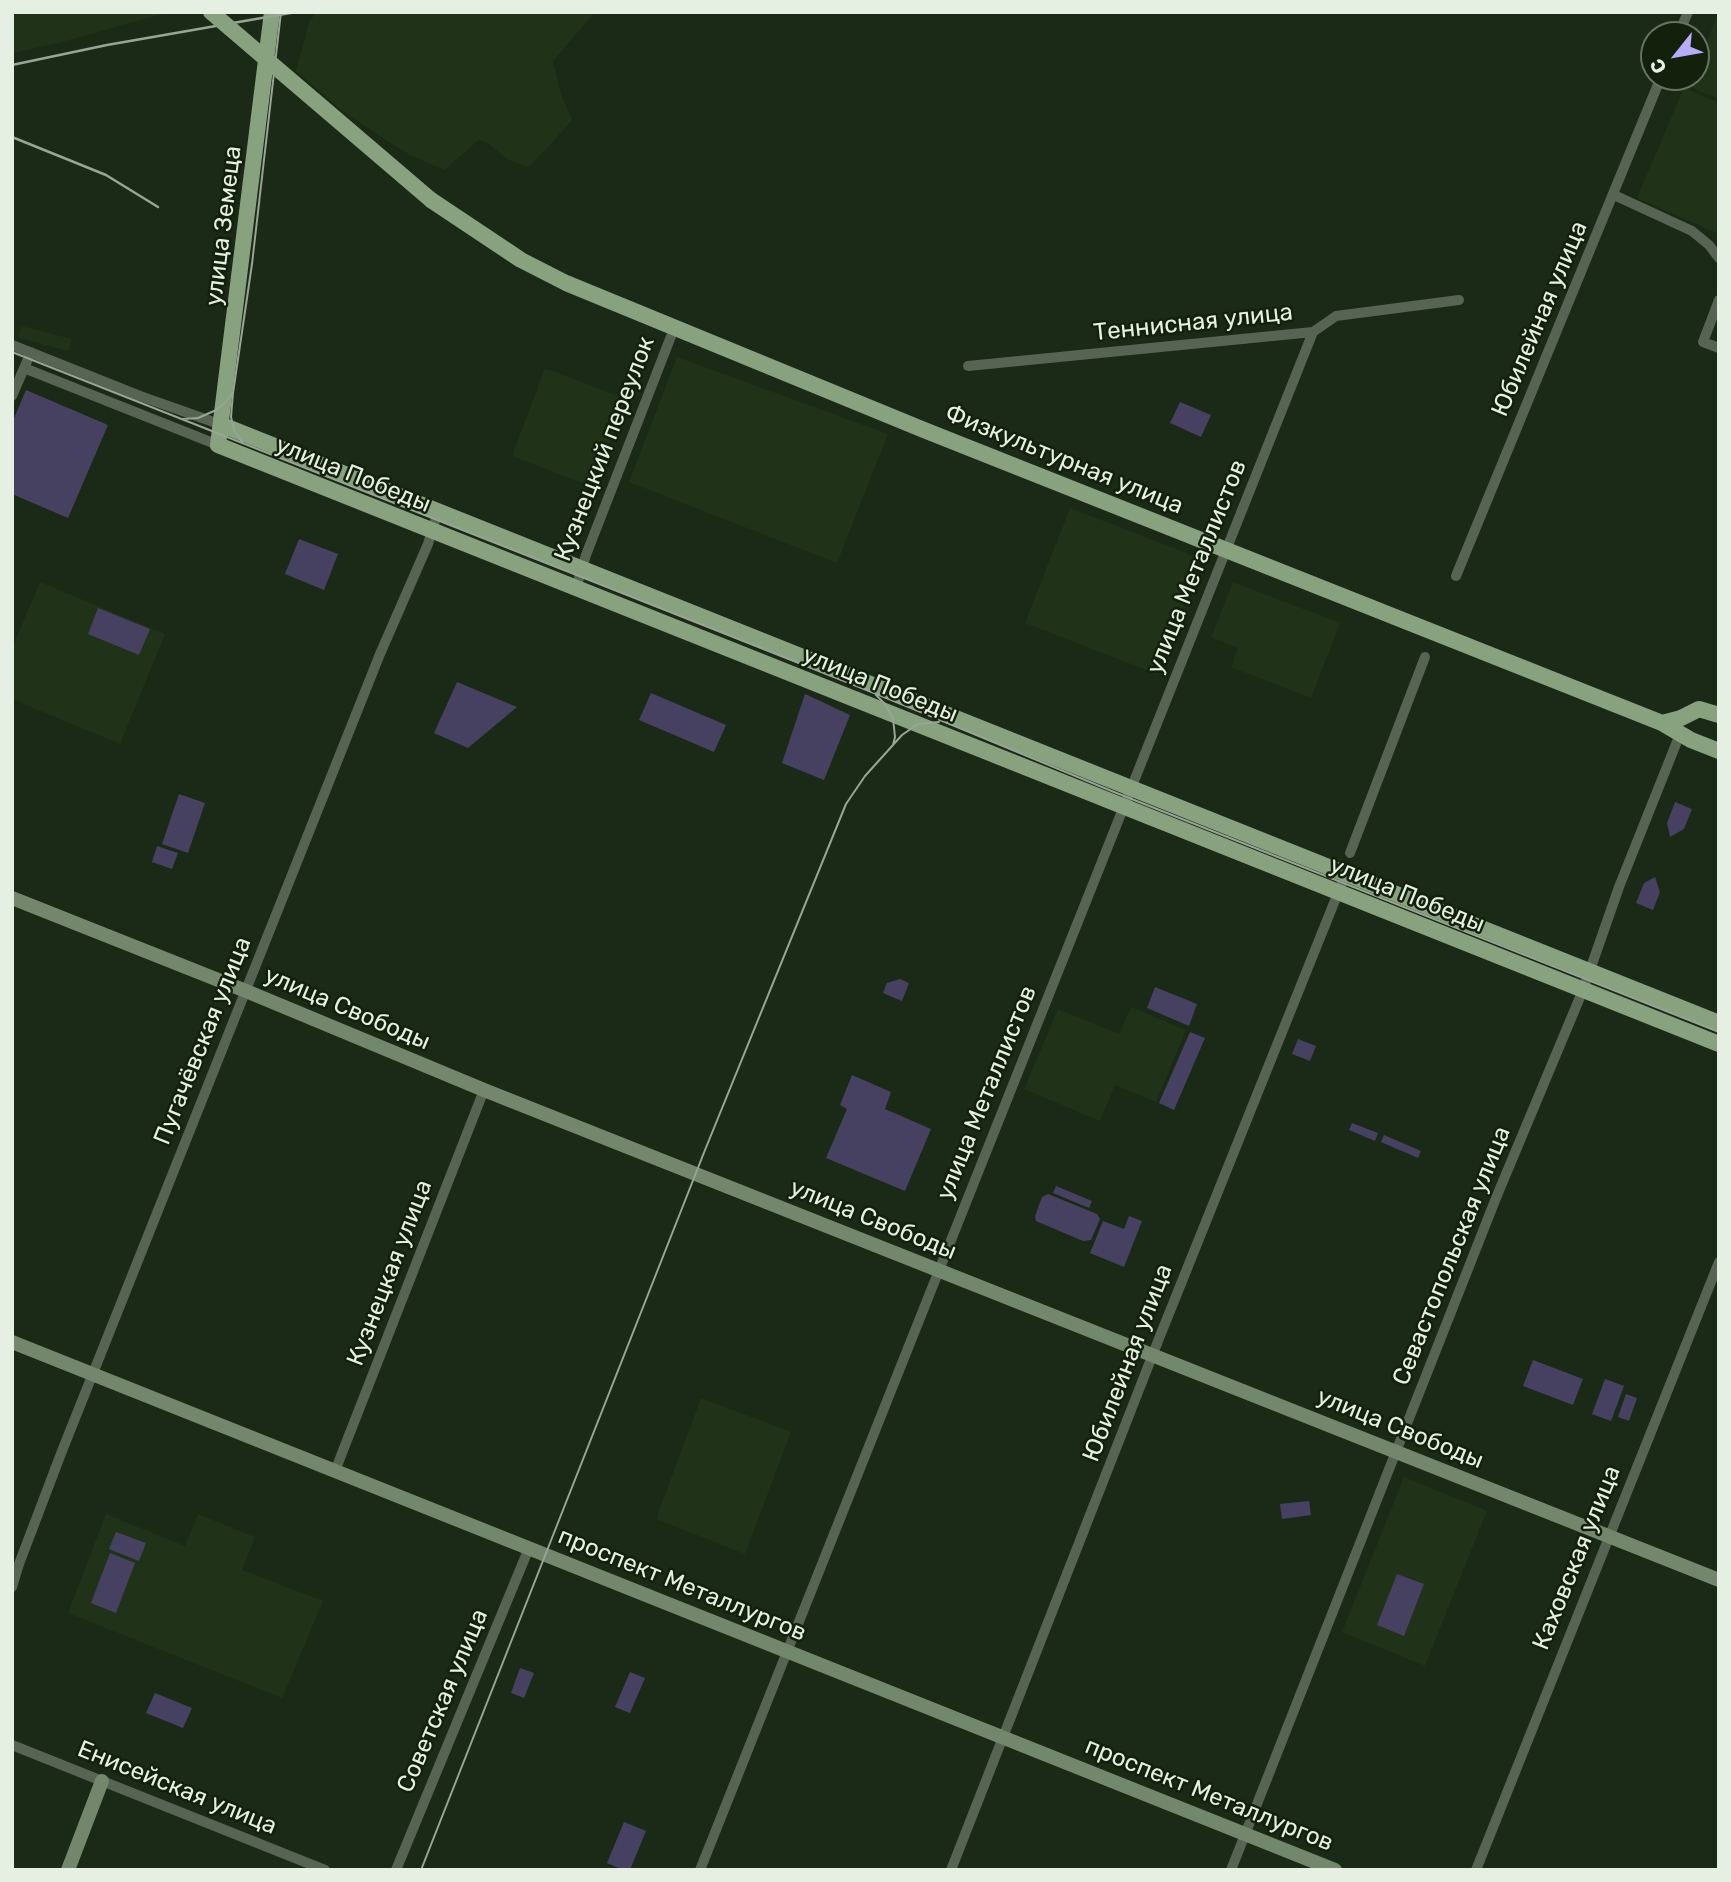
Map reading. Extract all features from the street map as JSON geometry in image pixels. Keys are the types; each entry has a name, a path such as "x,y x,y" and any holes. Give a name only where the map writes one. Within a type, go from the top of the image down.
{"main road":[{"name":"Физкультурная улица","path":"211,12 431,200 521,260 566,283 924,430 1662,723 1719,751"},
{"name":"улица Земеца","path":"218,445 272,12"},
{"name":"улица Победы","path":"222,425 1719,1023"},
{"name":"улица Победы","path":"218,445 1339,892 1580,997 1719,1044"},
{"path":"1662,723 1699,709 1719,715"},
{"path":"1686,737 1684,726 1688,714"}],"street":[{"name":"Юбилейная улица","path":"1456,576 1655,91"},
{"path":"1614,195 1692,231 1709,245 1719,258"},
{"name":"Теннисная улица","path":"968,366 1313,332 1336,316 1458,300"},
{"path":"1719,300 1703,342 1719,348"},
{"name":"Кузнецкий переулок","path":"576,588 581,568 675,326"},
{"name":"улица Металлистов","path":"701,1870 1313,332"},
{"name":"улица Победы","path":"12,345 163,405 222,425"},
{"path":"12,396 31,352"},
{"name":"улица Победы","path":"24,368 218,445"},
{"name":"Пугачёвская улица","path":"12,1587 93,1374 380,654 428,544 438,511"},
{"path":"1350,853 1425,657"},
{"name":"Севастопольская улица","path":"1231,1870 1496,1198 1580,997 1619,887 1686,737"},
{"name":"Юбилейная улица","path":"951,1870 1346,873"},
{"name":"улица Свободы","path":"12,898 247,991 484,1090 1719,1580"},
{"name":"Кузнецкая улица","path":"335,1471 484,1090"},
{"name":"Каховская улица","path":"1476,1870 1719,1262"},
{"name":"проспект Металлургов","path":"12,1342 1335,1870"},
{"name":"Советская улица","path":"396,1870 529,1548"},
{"name":"Енисейская улица","path":"12,1745 325,1870"},
{"path":"68,1870 102,1781"}],"shaded area":[{"path":"12,12 169,12 12,53"},
{"path":"316,12 595,12 553,61 561,94 572,120 551,144 529,167 507,159 489,144 479,140 444,170 410,155 380,136 340,109 296,71 309,23"},
{"path":"1719,12 1719,99 1700,91 1710,91 1710,34"},
{"path":"1683,91 1691,91 1719,103 1719,234 1637,198"},
{"path":"21,326 72,339 68,351 19,338"},
{"path":"677,357 888,434 837,563 629,482"},
{"path":"545,368 626,399 593,487 512,456"},
{"path":"26,390 108,425 68,518 12,494 12,423"},
{"path":"1180,402 1211,415 1201,437 1170,423"},
{"path":"1070,508 1202,559 1157,674 1025,623"},
{"path":"299,539 338,554 324,590 285,574"},
{"path":"40,582 165,634 120,744 12,699 12,648"},
{"path":"1233,582 1340,623 1311,698 1231,667 1238,648 1211,637"},
{"path":"98,608 150,629 139,655 88,634"},
{"path":"457,682 517,707 468,748 434,733"},
{"path":"651,693 726,725 714,752 639,720"},
{"path":"805,694 850,715 824,780 782,763"},
{"path":"179,794 205,803 188,853 162,844"},
{"path":"1675,802 1692,809 1684,829 1670,837 1667,823"},
{"path":"157,846 178,853 172,869 152,862"},
{"path":"1655,877 1660,892 1653,910 1636,903 1644,883"},
{"path":"900,979 909,983 902,1001 883,993 887,983"},
{"path":"1155,987 1197,1004 1189,1026 1147,1008"},
{"path":"1131,1007 1186,1030 1156,1102 1115,1085 1100,1121 1024,1089 1058,1009 1119,1034"},
{"path":"1190,1032 1205,1038 1174,1110 1159,1103"},
{"path":"1298,1039 1316,1046 1310,1061 1292,1054"},
{"path":"852,1075 891,1092 885,1109 931,1129 905,1191 826,1158 847,1109 840,1105"},
{"path":"1352,1123 1378,1133 1375,1141 1349,1130"},
{"path":"1384,1135 1421,1151 1418,1158 1381,1142"},
{"path":"1056,1186 1092,1201 1089,1208 1053,1193"},
{"path":"1048,1194 1097,1214 1100,1219 1091,1240 1083,1241 1036,1221 1035,1216 1042,1197"},
{"path":"1129,1216 1142,1221 1124,1267 1090,1253 1103,1221 1124,1229"},
{"path":"1533,1360 1583,1379 1573,1405 1523,1386"},
{"path":"1605,1379 1624,1386 1611,1421 1592,1414"},
{"path":"1626,1394 1637,1398 1629,1421 1618,1417"},
{"path":"701,1398 791,1432 745,1554 656,1519"},
{"path":"1404,1477 1487,1511 1425,1666 1342,1632"},
{"path":"1309,1501 1311,1515 1282,1519 1280,1504"},
{"path":"106,1514 185,1546 198,1514 255,1537 242,1570 323,1601 282,1698 68,1613"},
{"path":"116,1532 146,1543 139,1561 109,1549"},
{"path":"110,1553 135,1563 116,1613 91,1603"},
{"path":"1397,1574 1424,1584 1404,1636 1377,1625"},
{"path":"520,1668 534,1673 524,1698 511,1693"},
{"path":"630,1672 645,1678 630,1713 615,1707"},
{"path":"155,1693 192,1708 183,1728 146,1713"},
{"path":"624,1822 646,1831 630,1870 607,1863"}],"tram line":[{"path":"243,443 234,430 231,417 233,393 252,264 281,12"},
{"path":"12,352 870,691 1114,792 1719,1032"},
{"path":"183,419 198,418 214,411 225,403 233,392"},
{"path":"876,695 893,718 893,745"},
{"path":"421,1870 705,1150 846,804 865,776 902,735 918,724 939,722"}],"railway":[{"path":"12,65 107,45 296,12"},
{"path":"12,137 106,175 158,207"}]}
